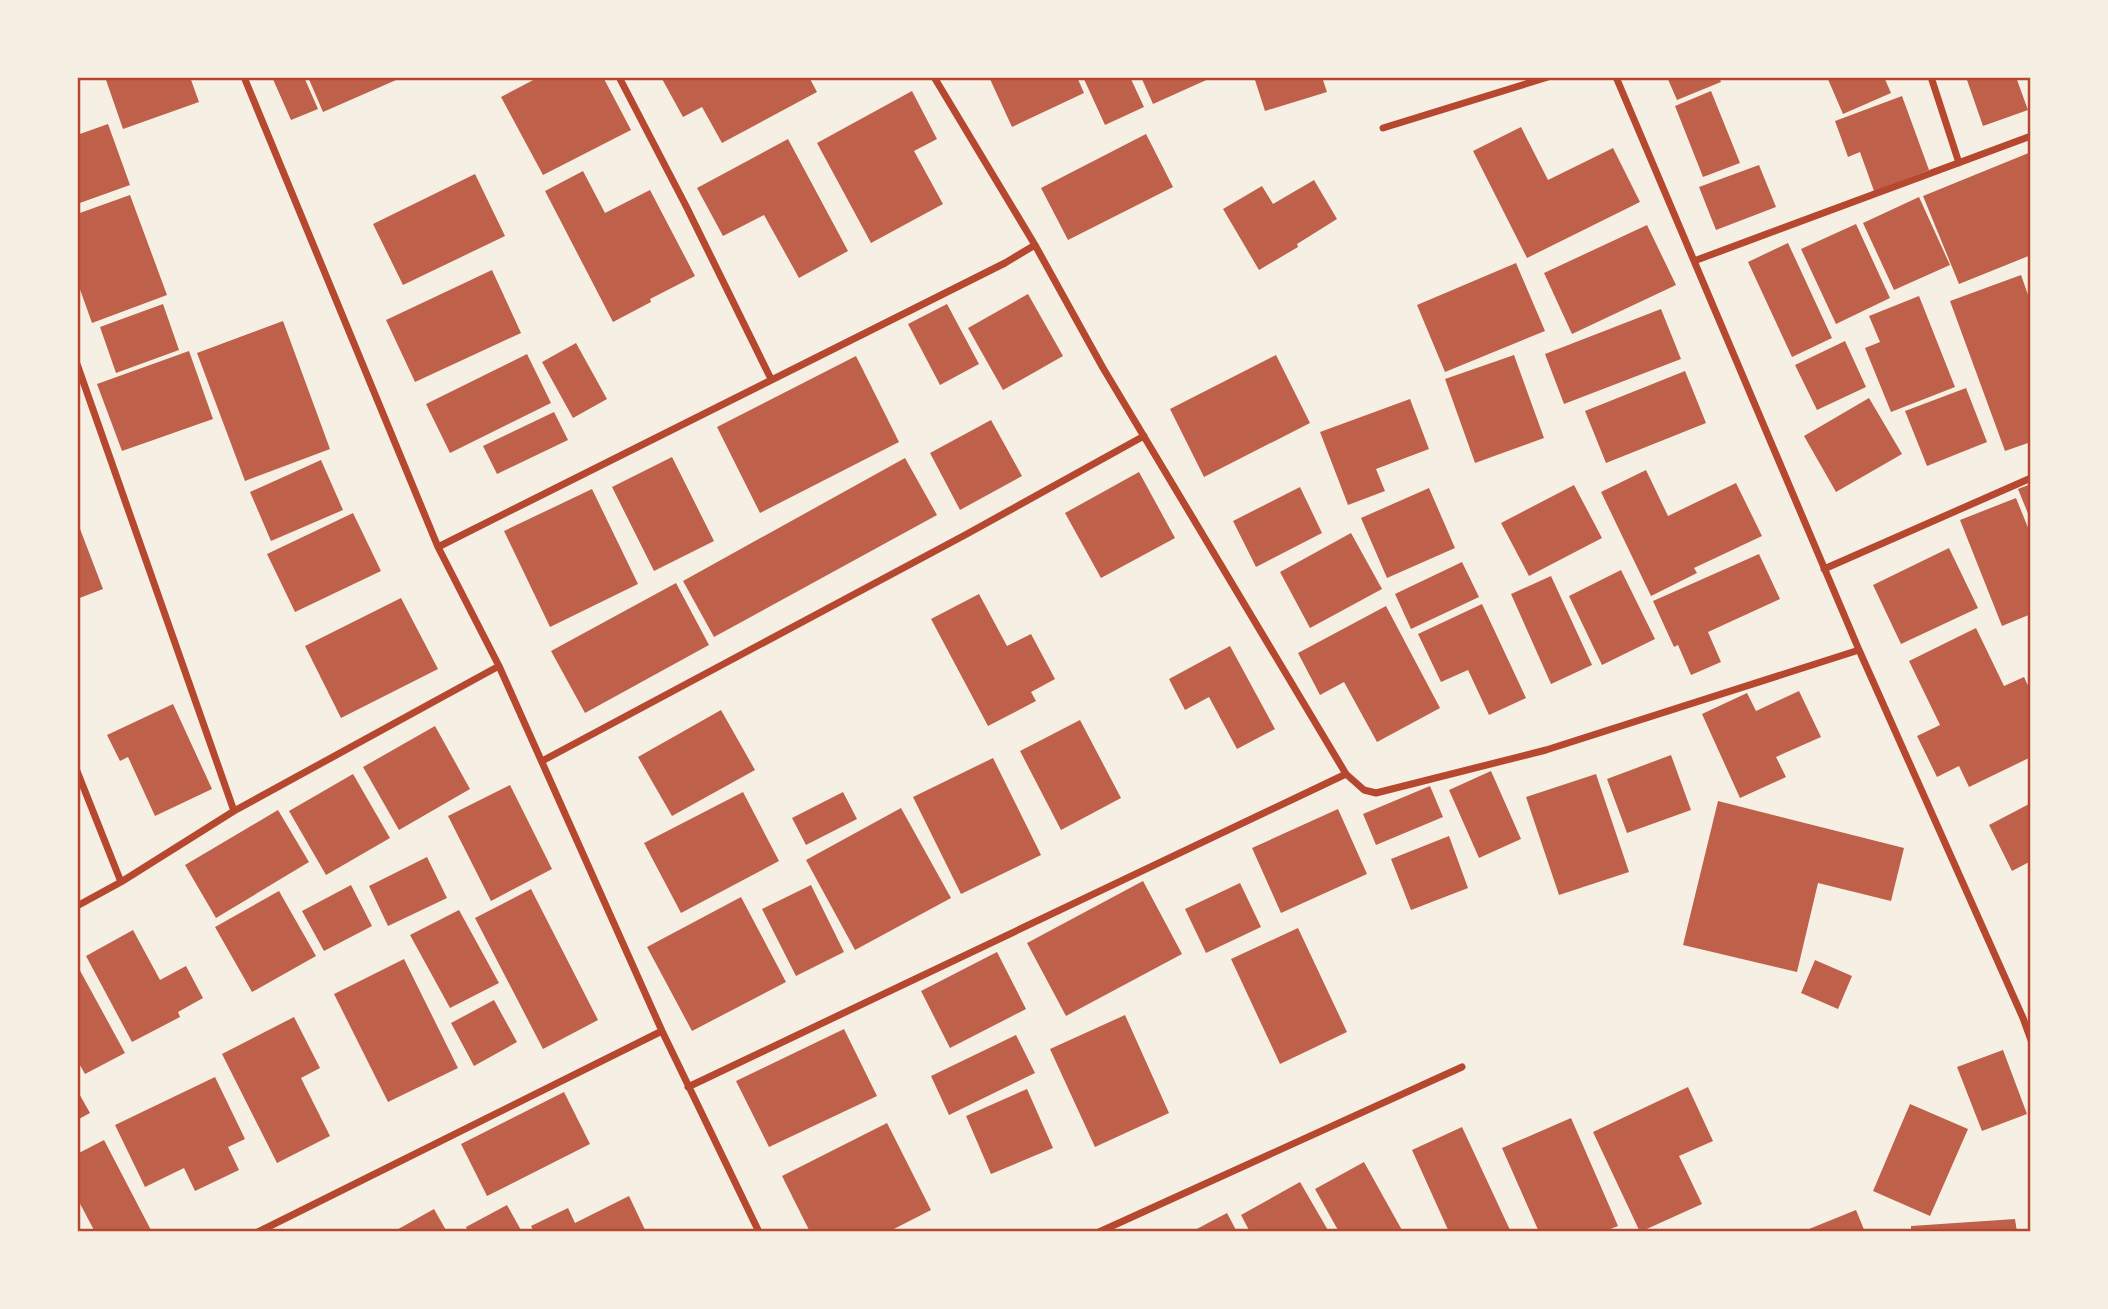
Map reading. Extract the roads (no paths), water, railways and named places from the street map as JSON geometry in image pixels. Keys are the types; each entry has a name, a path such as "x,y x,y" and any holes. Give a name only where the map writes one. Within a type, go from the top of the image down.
{"street":[{"path":"244,77 438,547 499,666 662,1031 759,1232"},
{"path":"619,77 771,379"},
{"path":"934,77 1035,245 1103,368 1346,774 1364,790 1376,793 1390,790 1546,750 1859,650"},
{"path":"1383,128 1548,77"},
{"path":"1616,77 1859,650 2027,1017 2031,1040"},
{"path":"1931,77 1959,163"},
{"path":"1695,261 2031,136"},
{"path":"438,547 1005,263 1035,245"},
{"path":"77,364 234,811"},
{"path":"542,761 1144,436"},
{"path":"1825,569 2031,478"},
{"path":"77,906 121,882 234,811 499,666"},
{"path":"77,771 121,882"},
{"path":"688,1087 1346,774"},
{"path":"258,1232 662,1031"},
{"path":"1099,1232 1462,1067"}]}
